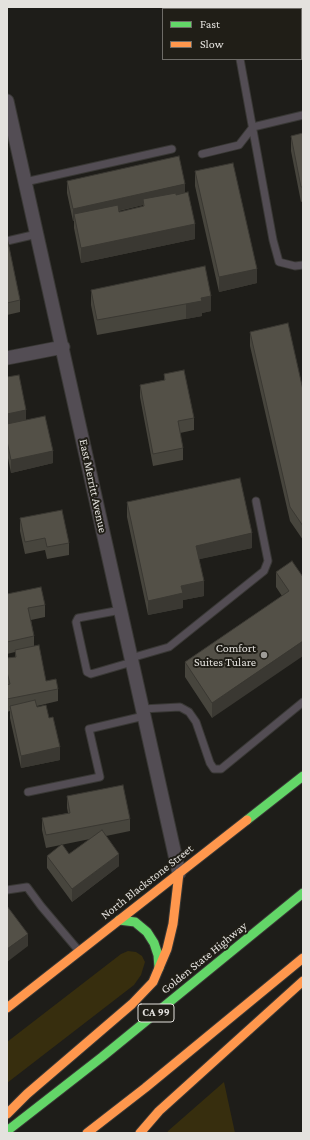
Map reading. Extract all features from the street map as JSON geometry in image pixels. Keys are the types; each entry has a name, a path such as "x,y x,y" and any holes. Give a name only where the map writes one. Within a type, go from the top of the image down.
{"main road":[{"name":"North Blackstone Street","path":"7,1008 303,776"},
{"path":"7,1114 143,993 153,982 167,949 179,873"},
{"name":"Golden State Highway","path":"7,1132 303,893"},
{"path":"119,920 135,922 147,932 154,943 158,955 159,968"},
{"path":"87,1133 145,1088 303,958"},
{"path":"140,1133 159,1111 303,981"}],"street":[{"name":"East Merritt Avenue","path":"7,100 9,122 25,182 63,347 179,873"},
{"path":"7,358 63,347"}],"lane":[{"path":"240,60 273,240 279,262 295,266 303,265"},
{"path":"202,154 239,145 253,127 303,115"},
{"path":"25,182 172,150"},
{"path":"7,241 37,234"},
{"path":"120,610 78,618 76,622 87,672 91,674 169,647 264,571 268,561 256,501"},
{"path":"28,792 100,777 89,729 143,713 180,707 189,712 196,722 210,763 214,769 220,769 303,702"},
{"path":"7,890 27,887 79,951"}],"shaded area":[{"path":"128,951 136,952 142,956 145,962 141,975 134,985 7,1083 7,1042 121,954"},
{"path":"224,1082 235,1133 167,1133 168,1131"}],"building":[{"path":"303,133 303,187 301,187 291,136"},
{"path":"179,156 185,184 73,209 67,181"},
{"path":"233,163 257,269 219,277 195,171"},
{"path":"188,192 195,224 81,248 74,214 118,205 119,212 144,206 143,199"},
{"path":"7,237 20,300 7,303"},
{"path":"205,266 211,296 201,298 202,301 97,320 91,290"},
{"path":"288,323 303,390 303,526 290,507 250,332"},
{"path":"184,370 194,418 178,421 183,448 153,454 140,385 165,380 164,374"},
{"path":"19,375 26,410 7,414 7,377"},
{"path":"45,416 53,451 11,460 7,441 7,424"},
{"path":"240,478 252,533 196,546 204,581 181,586 183,593 148,601 127,502"},
{"path":"62,510 69,543 47,547 45,538 25,542 20,518"},
{"path":"292,561 303,577 303,641 212,703 185,662 289,591 276,572"},
{"path":"41,587 45,605 28,608 34,636 7,642 7,594"},
{"path":"39,645 46,681 56,679 58,689 7,699 7,685 10,684 7,672 7,658 16,657 15,650"},
{"path":"35,700 37,707 46,705 49,718 53,717 60,747 21,756 10,706"},
{"path":"123,785 130,819 46,835 42,818 70,813 67,796"},
{"path":"102,830 119,854 72,889 47,856 62,844 69,854"},
{"path":"7,906 28,934 7,949"}],"traffic: fast":[{"path":"247,820 303,776"},
{"path":"7,1131 102,1057 303,893"},
{"path":"119,920 135,922 147,932 154,943 158,955 159,968"}],"traffic: slow":[{"path":"7,1008 247,820"},
{"path":"7,1114 27,1094 132,1004 153,982 167,949 173,924 179,873"},
{"path":"87,1133 145,1088 303,958"},
{"path":"140,1133 159,1111 303,981"}],"place":[{"name":"Comfort Suites Tulare","path":"264,655"}]}
